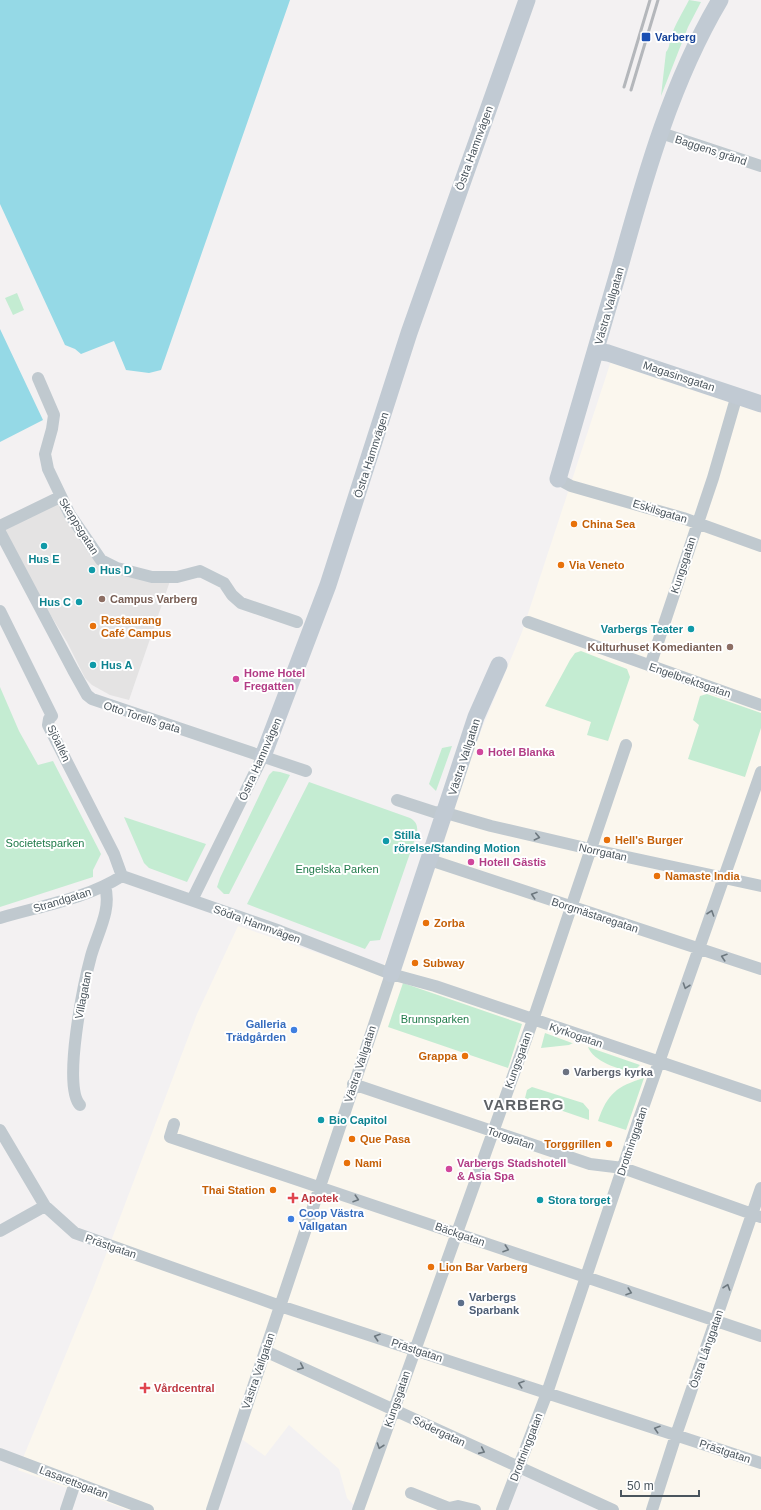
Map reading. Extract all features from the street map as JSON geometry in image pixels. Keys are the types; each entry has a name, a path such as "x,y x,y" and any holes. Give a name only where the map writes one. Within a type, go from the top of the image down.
{"street":[{"name":"Östra Hamnvägen","path":"192,900 263,756 328,585 409,333 527,0"},
{"name":"Västra Vallgatan","path":"558,479 640,197 661,133 699,35 720,0"},
{"name":"Baggens gränd","path":"661,133 761,166"},
{"name":"Magasinsgatan","path":"596,351 612,354 761,404"},
{"name":"Skeppsgatan","path":"38,378 54,415 45,454 48,469 60,497 92,549 101,560 117,568 152,577 177,577 200,571 224,583 232,595 241,603 297,622"},
{"name":"Kungsgatan","path":"650,666 713,478 737,395"},
{"name":"Eskilsgatan","path":"558,479 571,486 697,523 761,546"},
{"path":"0,526 60,497"},
{"name":"Otto Torells gata","path":"0,532 87,695 99,702 306,771"},
{"name":"Sjöallén","path":"0,611 52,716 49,719 48,725 114,854 122,876"},
{"name":"Engelbrektsgatan","path":"528,622 761,704"},
{"name":"Västra Vallgatan","path":"212,1510 266,1351 353,1084 446,812 476,717 499,665"},
{"name":"Kungsgatan","path":"358,1510 414,1349 493,1132 626,745"},
{"name":"Drottninggatan","path":"502,1510 546,1393 659,1062 761,772"},
{"path":"397,800 434,812 446,812"},
{"name":"Norrgatan","path":"446,812 491,826 761,886"},
{"name":"Borgmästaregatan","path":"430,860 761,969"},
{"name":"Strandgatan","path":"0,918 104,886 122,876"},
{"name":"Södra Hamnvägen","path":"122,876 280,931 391,974"},
{"name":"Villagatan","path":"80,1105 76,1100 74,1086 78,1025 88,968 106,912 107,898 104,886"},
{"name":"Kyrkogatan","path":"391,974 435,986 532,1020 761,1096"},
{"name":"Torggatan","path":"353,1084 590,1164 623,1168 756,1215"},
{"name":"Bäckgatan","path":"174,1124 170,1137 457,1232 761,1336"},
{"path":"0,1130 45,1206 0,1231"},
{"name":"Östra Långgatan","path":"652,1510 715,1321 756,1215 761,1188"},
{"name":"Prästgatan","path":"45,1206 75,1233 122,1250 280,1306 761,1463"},
{"name":"Södergatan","path":"266,1351 613,1510"},
{"name":"Lasarettsgatan","path":"0,1454 148,1510"},
{"path":"66,1510 75,1483"},
{"path":"411,1492 449,1508 458,1506 475,1510"}],"shaded area":[{"path":"614,352 761,401 761,1510 599,1510 521,1473 507,1510 359,1510 347,1498 339,1469 289,1425 265,1456 239,1437 215,1510 128,1510 18,1470 94,1286 197,1014 238,926 380,974 522,632"},
{"name":"Campus Varberg","path":"58,502 97,559 170,581 129,700 110,695 92,685 85,678 67,642 3,529"}],"green space":[{"path":"689,0 701,2 688,27 661,96 666,52 675,27"},
{"path":"17,293 24,310 13,315 5,298"},
{"path":"581,651 627,669 630,677 608,741 587,735 591,722 545,706 570,660 575,653"},
{"name":"Societetsparken","path":"0,687 19,731 38,765 53,761 101,854 93,870 93,877 0,907"},
{"path":"707,694 761,713 761,728 745,777 688,759 699,725 693,720 700,696"},
{"path":"452,746 436,791 429,784 442,748"},
{"path":"273,771 290,775 229,894 224,894 217,887 220,878 269,775"},
{"name":"Engelska Parken","path":"309,782 410,818 417,826 417,833 380,940 370,941 365,949 247,904"},
{"path":"124,817 206,844 187,882 149,868 144,863"},
{"name":"Brunnsparken","path":"403,983 522,1024 508,1068 388,1027"},
{"path":"545,1033 573,1043 569,1045 541,1048"},
{"path":"588,1047 640,1065 634,1071 628,1071 615,1067 595,1057"},
{"path":"644,1078 626,1130 598,1121 605,1104 614,1092 627,1084"},
{"path":"532,1087 583,1103 589,1110 589,1120 525,1098 527,1090"}],"water":[{"path":"0,0 290,0 161,370 149,373 126,370 114,341 81,354 75,349 65,345 0,204"},
{"path":"0,329 43,420 0,442"}],"railway":[{"path":"624,87 650,0"},
{"path":"631,90 658,0"}],"place":[{"name":"Varberg","path":"646,37"},
{"name":"China Sea","path":"574,524"},
{"name":"Hus E","path":"44,546"},
{"name":"Via Veneto","path":"561,565"},
{"name":"Hus D","path":"92,570"},
{"name":"Campus Varberg","path":"102,599"},
{"name":"Hus C","path":"79,602"},
{"name":"Restaurang Café Campus","path":"93,626"},
{"name":"Varbergs Teater","path":"691,629"},
{"name":"Kulturhuset Komedianten","path":"730,647"},
{"name":"Hus A","path":"93,665"},
{"name":"Home Hotel Fregatten","path":"236,679"},
{"name":"Hotel Blanka","path":"480,752"},
{"name":"Hell's Burger","path":"607,840"},
{"name":"Stilla rörelse/Standing Motion","path":"386,841"},
{"name":"Hotell Gästis","path":"471,862"},
{"name":"Namaste India","path":"657,876"},
{"name":"Zorba","path":"426,923"},
{"name":"Subway","path":"415,963"},
{"name":"Galleria Trädgården","path":"294,1030"},
{"name":"Grappa","path":"465,1056"},
{"name":"Varbergs kyrka","path":"566,1072"},
{"name":"Bio Capitol","path":"321,1120"},
{"name":"Que Pasa","path":"352,1139"},
{"name":"Torggrillen","path":"609,1144"},
{"name":"Nami","path":"347,1163"},
{"name":"Varbergs Stadshotell & Asia Spa","path":"449,1169"},
{"name":"Thai Station","path":"273,1190"},
{"name":"Apotek","path":"293,1198"},
{"name":"Stora torget","path":"540,1200"},
{"name":"Coop Västra Vallgatan","path":"291,1219"},
{"name":"Lion Bar Varberg","path":"431,1267"},
{"name":"Varbergs Sparbank","path":"461,1303"},
{"name":"Vårdcentral","path":"145,1388"}],"district":[{"name":"VARBERG","path":"524,1105"}]}
